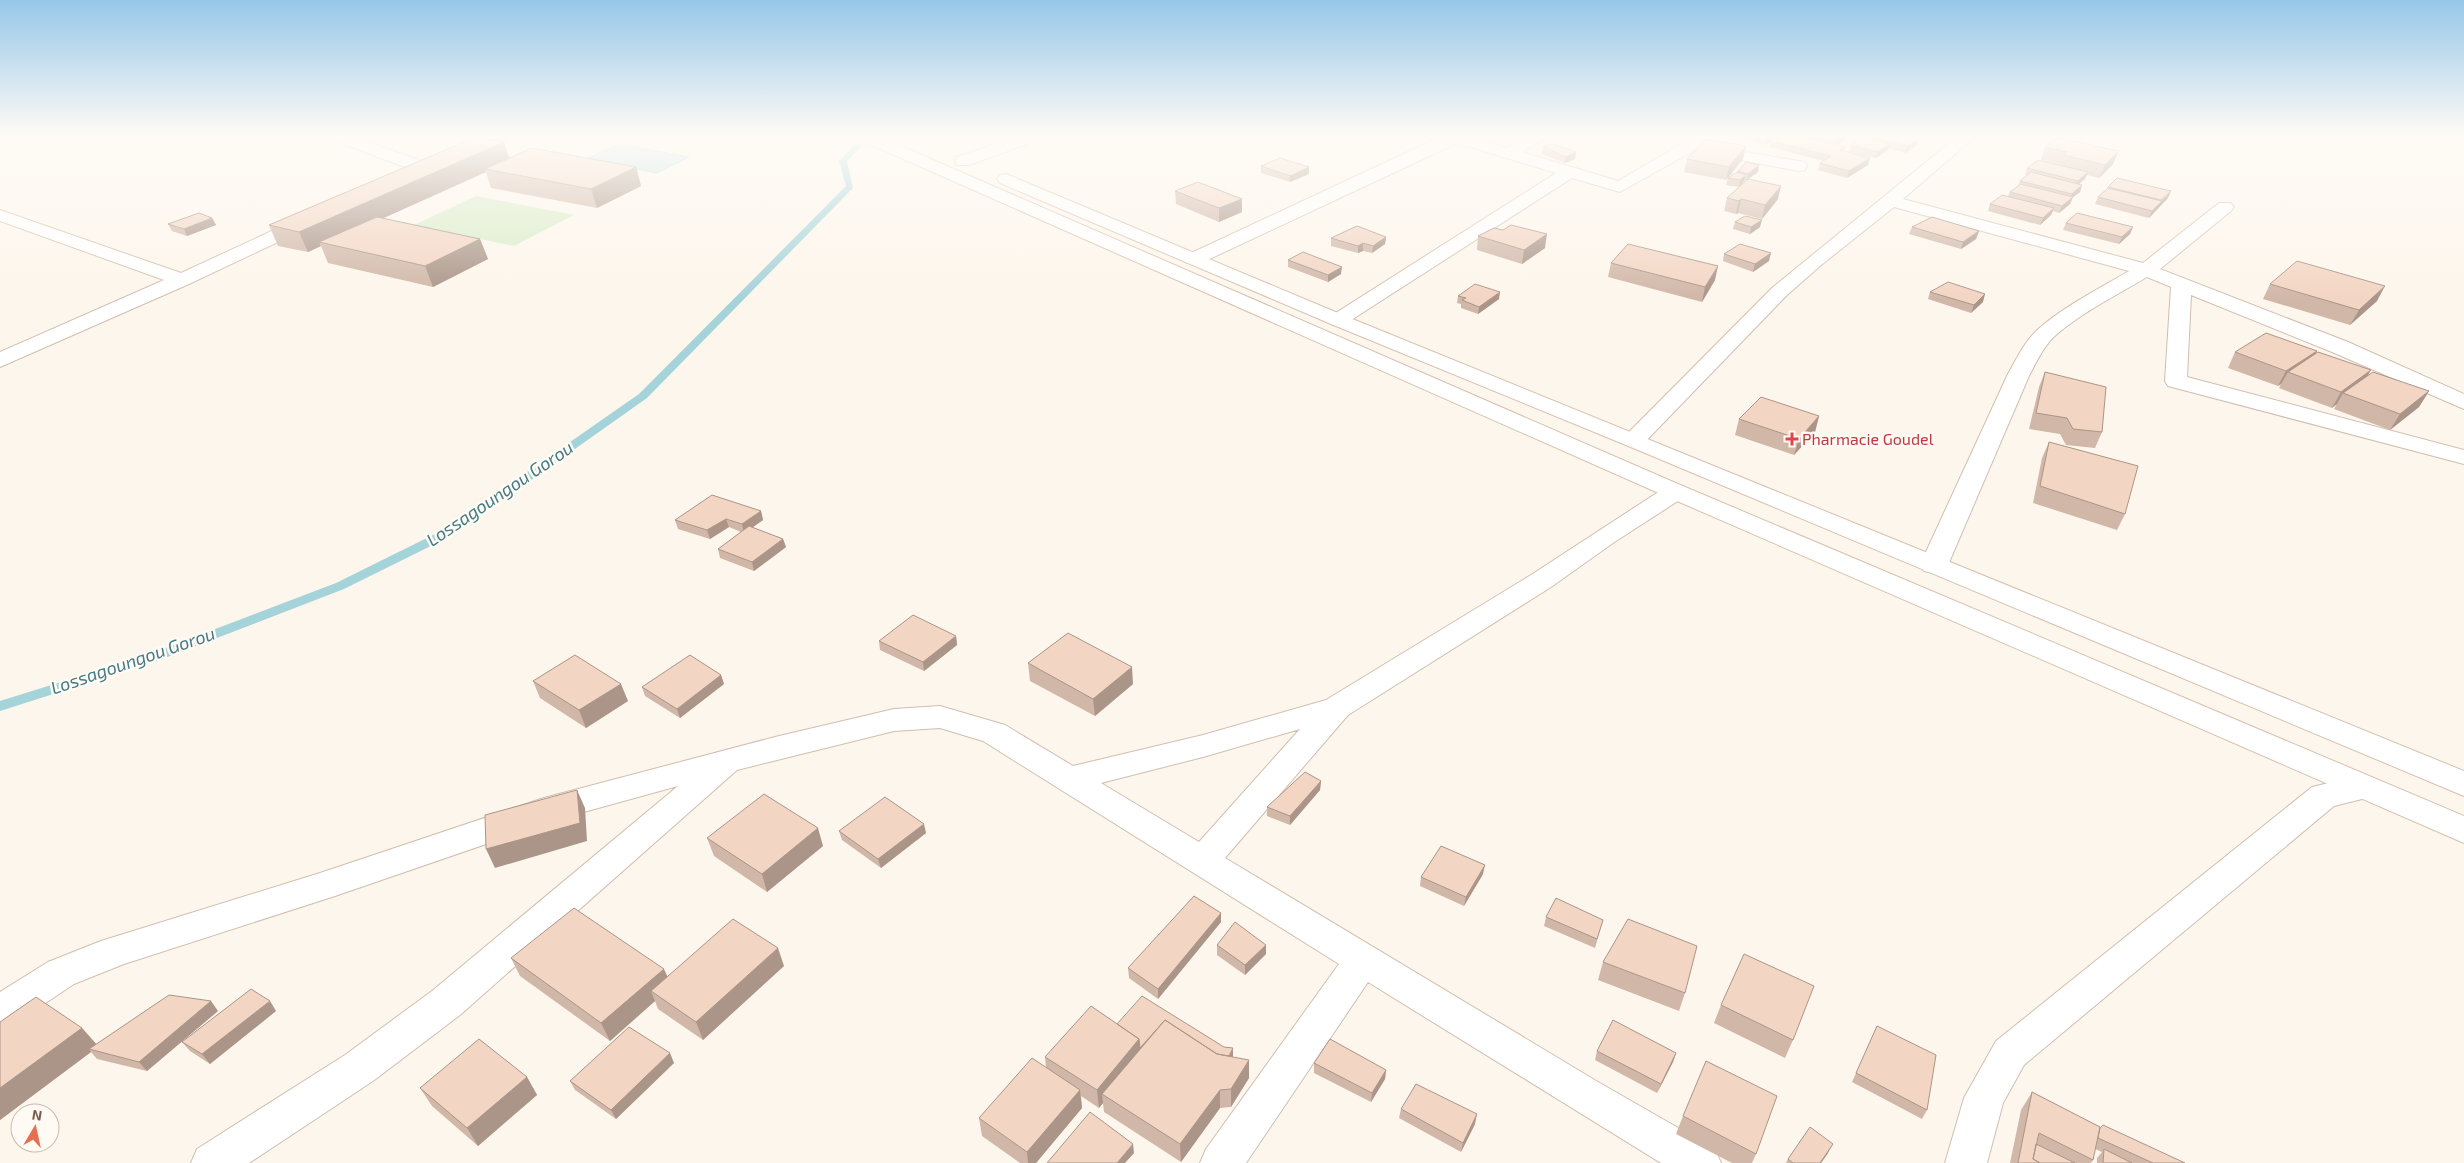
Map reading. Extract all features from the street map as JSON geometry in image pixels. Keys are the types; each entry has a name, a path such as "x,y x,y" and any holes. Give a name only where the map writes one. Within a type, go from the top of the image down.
{"street":[{"path":"986,190 1173,274 1675,492 2464,830"},
{"path":"1032,190 1338,320 1634,440 2464,784"},
{"path":"1194,259 1340,190"},
{"path":"1338,320 1541,190"},
{"path":"1634,440 1780,292 1813,262 1850,235 1903,190"},
{"path":"1890,201 2146,270 2340,347 2464,402"},
{"path":"1934,565 2018,376 2032,350 2049,330 2090,302 2146,270 2225,208"},
{"path":"0,360 182,280 321,214"},
{"path":"0,215 182,280"},
{"path":"2182,284 2176,381 2464,457"},
{"path":"1068,779 1203,746 1337,708 1541,581 1604,537 1675,492"},
{"path":"1202,861 1337,708"},
{"path":"0,1012 61,973 114,952 322,886 556,807 730,760 894,720 940,717 994,733 1700,1163"},
{"path":"212,1163 359,1068 446,1003 730,760"},
{"path":"1966,1163 1984,1098 2010,1053 2324,796 2362,786"},
{"path":"1221,1163 1363,959"}],"green space":[{"path":"476,196 574,215 514,246 414,225"}],"building":[{"path":"351,190 394,190 299,232 269,225"},
{"path":"1219,190 1242,199 1219,208 1175,191"},
{"path":"1736,190 1777,190 1765,205 1741,199 1739,201 1727,198"},
{"path":"2012,190 2046,190 2073,197 2062,206 2010,192"},
{"path":"2057,190 2076,190 2072,194"},
{"path":"2105,190 2117,190 2162,201 2152,211 2098,197"},
{"path":"2121,190 2171,191 2161,200"},
{"path":"2002,195 2054,208 2043,218 1990,204"},
{"path":"199,213 212,218 184,229 168,224"},
{"path":"2077,213 2133,227 2122,237 2066,223"},
{"path":"1745,216 1762,220 1751,227 1735,222"},
{"path":"377,217 480,239 425,266 319,242"},
{"path":"1932,217 1979,231 1963,242 1912,227"},
{"path":"1511,225 1547,234 1524,250 1478,236 1494,228 1503,230"},
{"path":"1357,226 1386,237 1373,246 1363,243 1358,246 1331,238"},
{"path":"1628,244 1718,266 1705,287 1611,263"},
{"path":"1740,244 1771,253 1755,264 1724,254"},
{"path":"1303,252 1342,267 1328,275 1288,260"},
{"path":"2297,261 2385,286 2359,310 2270,284"},
{"path":"1948,282 1985,294 1974,305 1930,292"},
{"path":"1475,284 1500,292 1479,307 1462,300 1466,298 1458,296"},
{"path":"2266,333 2317,351 2286,371 2235,352"},
{"path":"2318,352 2371,370 2341,392 2288,372"},
{"path":"2045,372 2106,387 2102,432 2073,429 2067,418 2036,413"},
{"path":"2373,372 2429,391 2400,414 2343,393"},
{"path":"1761,397 1819,416 1799,439 1739,419"},
{"path":"2049,442 2138,466 2125,514 2040,486"},
{"path":"712,495 761,511 742,524 726,519 707,530 675,520"},
{"path":"749,526 783,539 752,562 718,549"},
{"path":"913,615 956,636 923,662 879,641"},
{"path":"1068,633 1132,667 1093,699 1028,663"},
{"path":"575,655 621,684 579,710 533,681"},
{"path":"690,655 721,675 677,709 642,687"},
{"path":"1305,772 1321,781 1290,816 1267,807"},
{"path":"577,790 580,823 486,849 485,815"},
{"path":"764,794 818,828 762,874 707,838"},
{"path":"885,797 924,824 878,859 839,831"},
{"path":"1441,846 1485,865 1466,897 1421,877"},
{"path":"1194,896 1221,913 1158,989 1128,968"},
{"path":"1556,898 1603,920 1597,939 1546,917"},
{"path":"574,908 664,969 601,1023 511,958"},
{"path":"733,919 778,948 696,1022 651,991"},
{"path":"1628,919 1697,946 1685,993 1603,962"},
{"path":"1235,922 1266,945 1245,965 1217,945"},
{"path":"1744,954 1814,986 1793,1040 1721,1005"},
{"path":"251,989 270,1001 202,1054 182,1042"},
{"path":"169,995 211,1001 139,1062 89,1049"},
{"path":"1142,996 1224,1047 1233,1048 1229,1056 1217,1054 1165,1020 1140,1048 1139,1039 1117,1024"},
{"path":"36,997 82,1028 0,1088 0,1022"},
{"path":"1091,1006 1139,1039 1097,1090 1045,1057"},
{"path":"1165,1020 1217,1054 1249,1060 1231,1089 1220,1090 1180,1144 1102,1094"},
{"path":"1613,1020 1676,1053 1661,1084 1597,1051"},
{"path":"1877,1026 1936,1055 1927,1110 1856,1073"},
{"path":"629,1027 670,1053 611,1110 570,1081"},
{"path":"479,1039 527,1077 467,1128 420,1088"},
{"path":"1330,1039 1386,1070 1372,1093 1314,1063"},
{"path":"1032,1058 1080,1090 1027,1152 979,1118"},
{"path":"1706,1061 1777,1096 1756,1154 1683,1116"},
{"path":"1416,1084 1477,1114 1463,1143 1401,1109"},
{"path":"2032,1092 2100,1127 2093,1160 2039,1133 2033,1159 2040,1163 2018,1163"},
{"path":"1090,1112 1133,1144 1117,1163 1047,1163"},
{"path":"2103,1125 2185,1163 2153,1163 2098,1138 2100,1128"},
{"path":"1810,1127 1833,1144 1820,1163 1793,1163 1788,1159"},
{"path":"2036,1144 2075,1163 2040,1163 2033,1159"},
{"path":"2104,1149 2132,1163 2103,1163"}],"waterway":[{"name":"Lossagoungou Gorou","path":"0,706 152,658 340,586 449,532 643,396 846,190"}],"place":[{"name":"Pharmacie Goudel","path":"1792,439"}]}
